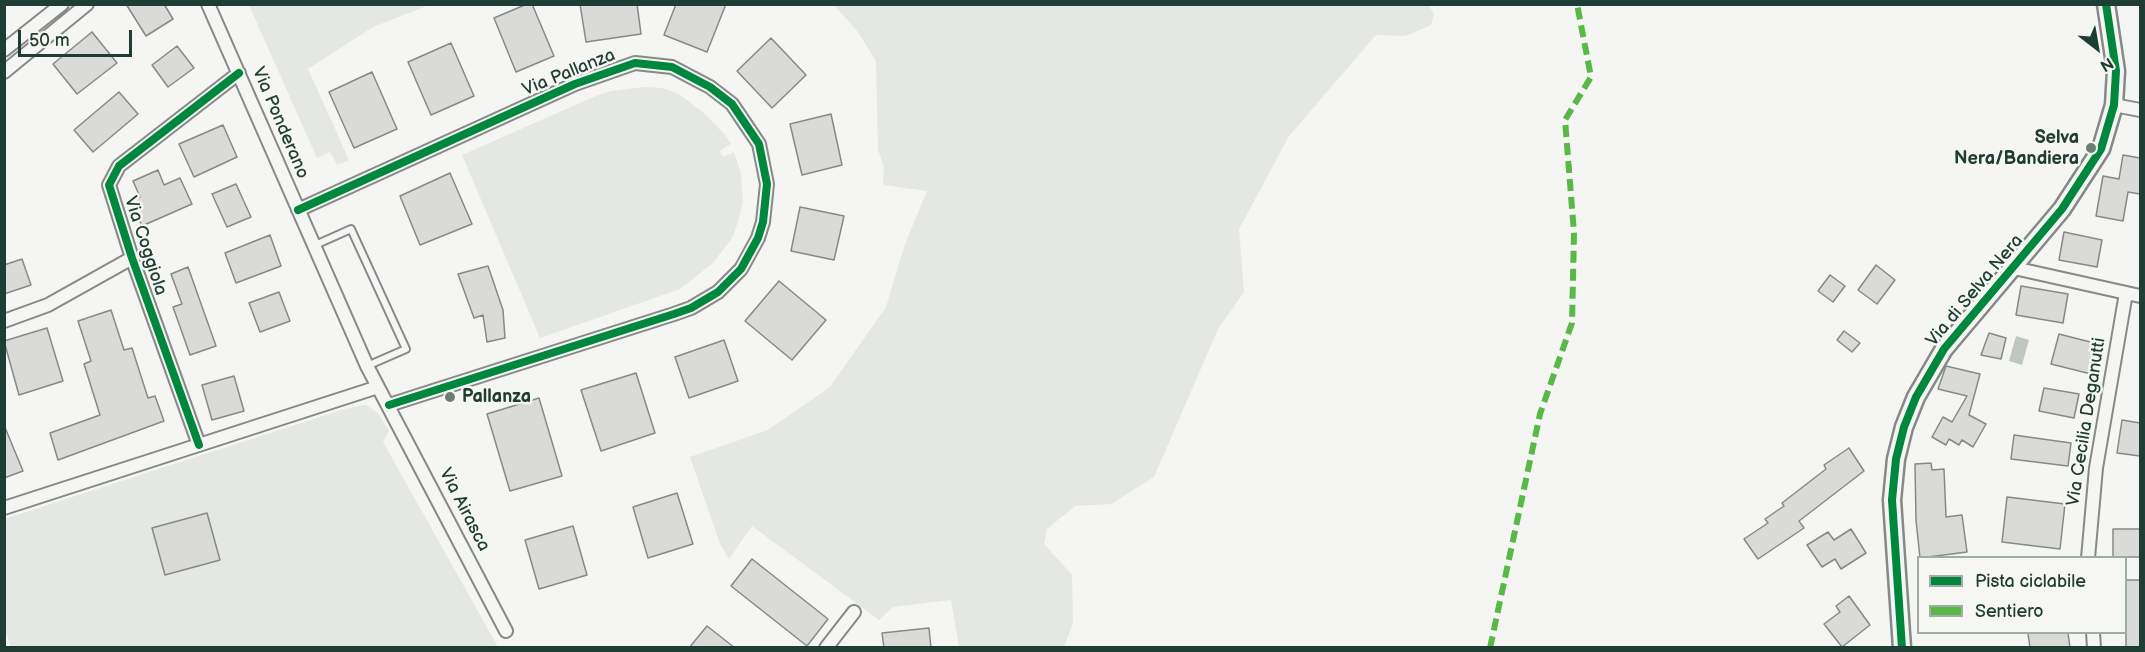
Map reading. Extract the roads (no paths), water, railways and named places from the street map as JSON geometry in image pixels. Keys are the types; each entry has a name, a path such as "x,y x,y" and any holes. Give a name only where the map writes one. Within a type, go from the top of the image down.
{"street":[{"path":"4,50 62,4"},
{"path":"4,72 87,4"},
{"name":"Via Ponderano","path":"208,4 367,366 389,405"},
{"name":"Via di Selva Nera","path":"1902,648 1892,500 1900,438 1916,397 1937,360 2062,209 2106,138 2114,105 2116,62 2106,4"},
{"name":"Via Pallanza","path":"298,210 575,84 635,63 672,67 710,87 732,104 759,144 767,184 763,222 758,238 741,269 718,292 698,305 674,314 389,405"},
{"name":"Via Coggiola","path":"198,445 132,258 110,185 114,171 239,73"},
{"path":"2114,105 2140,110"},
{"path":"4,321 48,305 132,258"},
{"path":"2014,268 2140,296"},
{"name":"Via Cecilia Deganutti","path":"2088,556 2096,468 2126,293"},
{"path":"4,508 378,387"},
{"name":"Via Airasca","path":"389,405 506,631"},
{"path":"828,647 854,612"}],"lane":[{"path":"313,246 351,230 406,349 367,366"}],"place":[{"name":"Selva Nera/Bandiera","path":"2091,148"},
{"name":"Pallanza","path":"450,397"}]}
